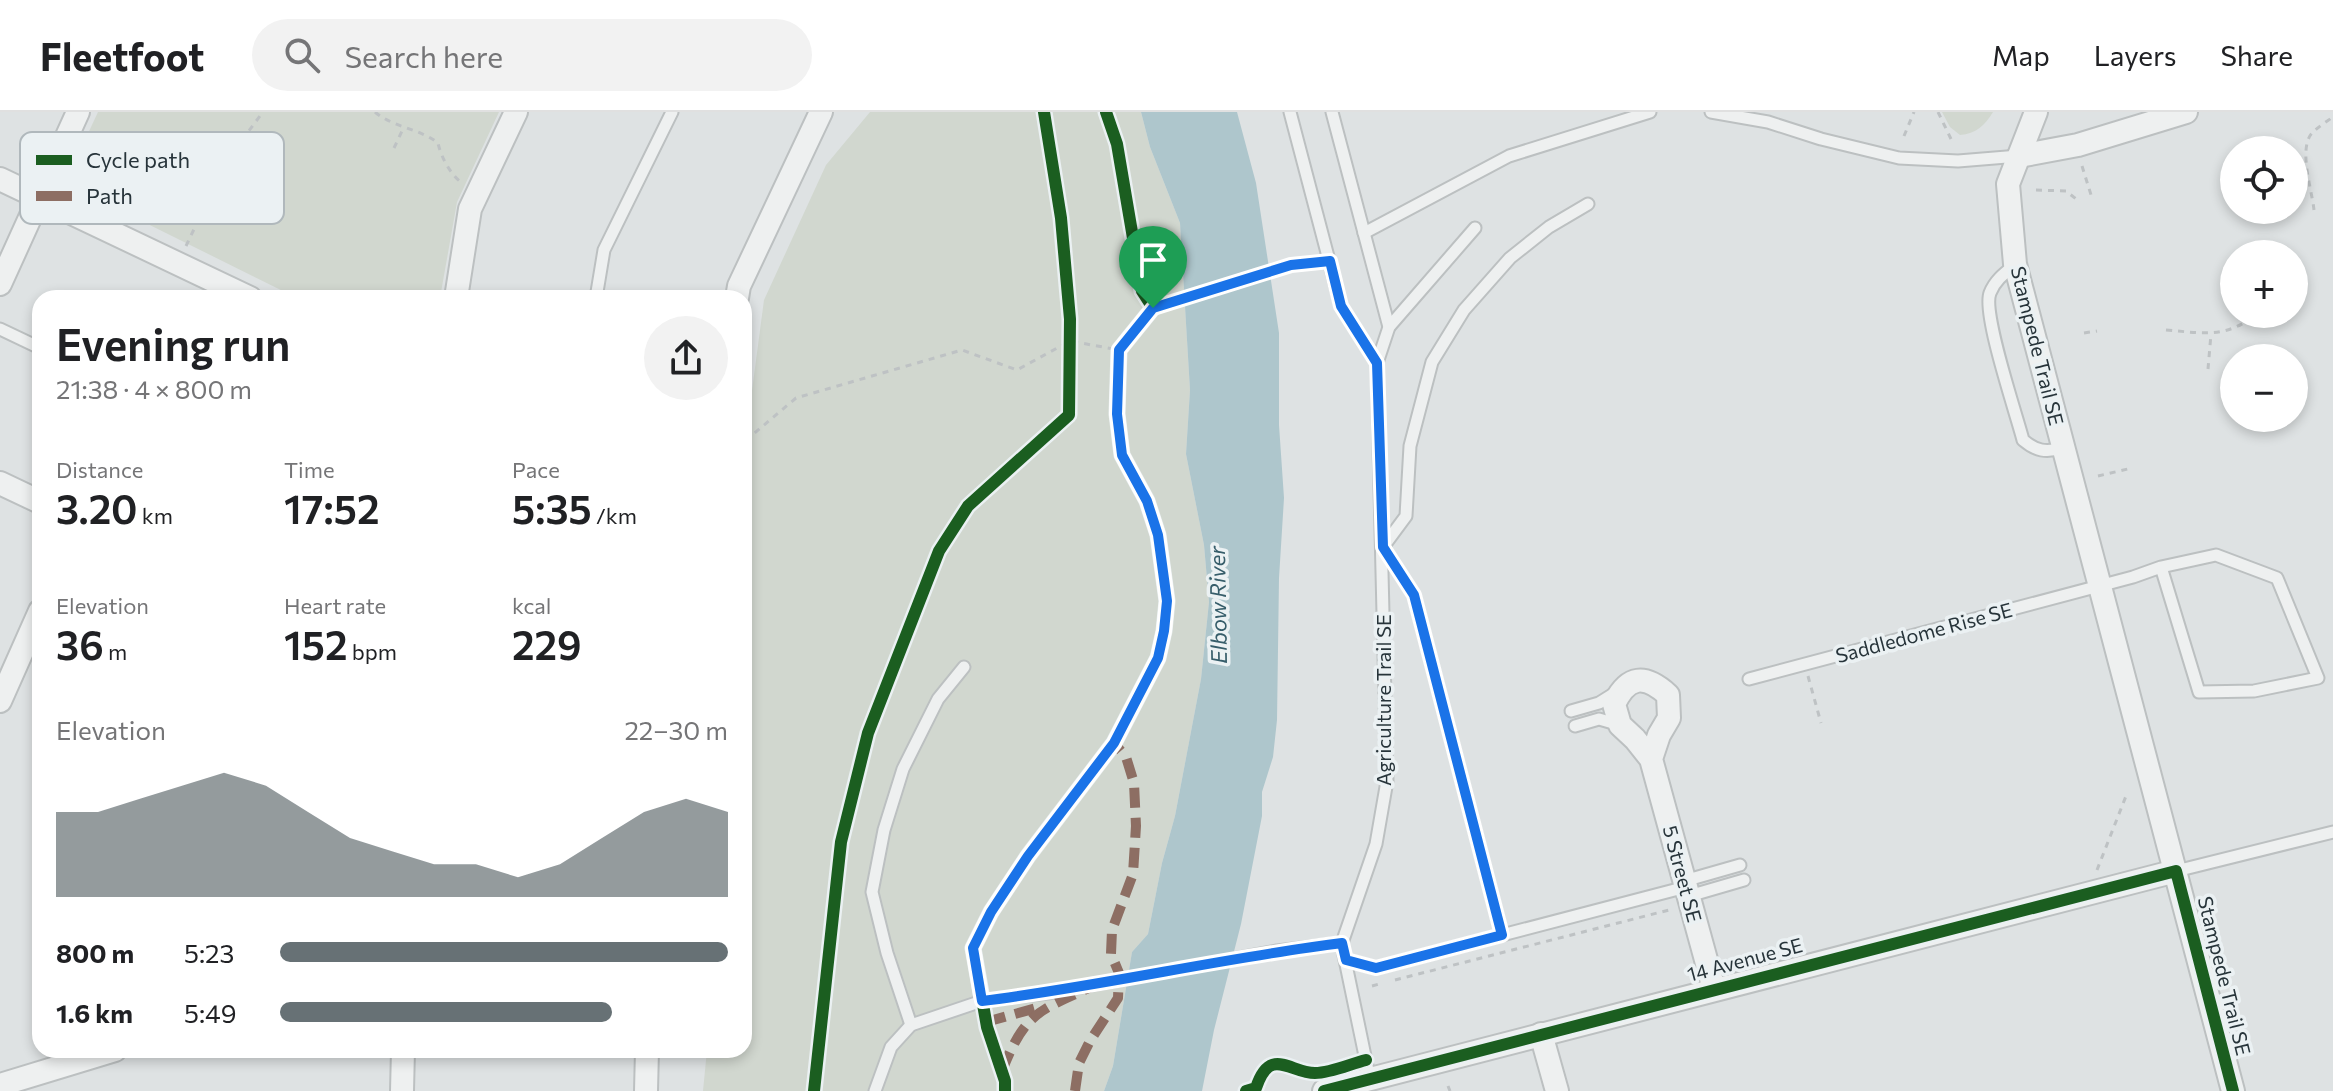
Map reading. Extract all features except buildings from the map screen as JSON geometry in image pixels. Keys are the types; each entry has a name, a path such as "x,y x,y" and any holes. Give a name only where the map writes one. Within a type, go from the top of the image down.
{"street":[{"path":"69,132 78,112"},
{"path":"457,290 470,209 516,112"},
{"path":"738,290 821,112"},
{"name":"Stampede Trail SE","path":"2036,112 2007,190 2015,264 2233,1091"},
{"path":"2019,156 2078,145 2186,112"},
{"path":"0,179 20,188"},
{"path":"0,284 26,224"},
{"path":"95,224 233,290"},
{"path":"0,483 32,498"},
{"path":"0,701 32,629"},
{"path":"1620,725 1614,704 1622,689 1637,680 1653,682 1668,695 1669,718 1651,759"},
{"name":"5 Street SE","path":"1620,725 1651,759 1714,989"},
{"name":"14 Avenue SE","path":"1324,1091 2176,871"},
{"path":"1541,1034 1557,1091"},
{"path":"0,1085 89,1058"},
{"path":"402,1091 403,1058"},
{"path":"646,1091 647,1058"}],"lane":[{"path":"597,290 604,250 672,112"},
{"path":"1290,112 1341,306 1377,363"},
{"path":"1332,112 1389,327"},
{"path":"1364,233 1509,156 1650,112"},
{"path":"1711,112 1768,122 1899,158 1958,161 2019,156"},
{"path":"1502,935 1414,595 1383,547 1406,516 1410,446 1432,362 1464,310 1510,258 1549,227 1588,204"},
{"name":"Agriculture Trail SE","path":"1342,943 1376,844 1387,781 1377,363 1389,327 1475,228"},
{"path":"2015,264 1997,280 1988,295 1990,318 2023,440 2034,449 2050,451 2062,448"},
{"path":"0,329 32,344"},
{"name":"Saddledome Rise SE","path":"1749,679 2161,567 2216,555 2277,578 2318,678 2254,691 2199,692 2161,567"},
{"path":"911,1025 887,953 872,892 884,830 903,769 938,699 964,667"},
{"path":"1571,711 1599,703 1622,689"},
{"path":"1575,726 1599,719 1620,725"},
{"name":"14 Avenue SE","path":"2176,871 2333,833"},
{"path":"1686,888 1740,865"},
{"path":"1346,960 1376,968 1686,888 1744,880"},
{"path":"875,1091 891,1047 911,1025 982,1001 1277,951 1342,943 1370,1080"}],"path":[{"path":"248,132 263,112"},
{"path":"375,112 386,121 416,130 438,143 454,178 462,183"},
{"path":"1904,136 1914,112"},
{"path":"1938,112 1951,139"},
{"path":"2314,210 2306,151 2310,135 2333,117"},
{"path":"394,148 403,128"},
{"path":"2082,166 2092,198"},
{"path":"2036,190 2066,191 2080,202"},
{"path":"184,250 196,224"},
{"path":"1143,318 1150,303 1291,265 1330,261"},
{"path":"2166,330 2211,334 2232,328"},
{"path":"2084,333 2097,331"},
{"path":"2208,369 2211,334"},
{"path":"1070,336 1070,356"},
{"path":"752,435 796,398 962,350 1017,370 1070,336 1121,351"},
{"path":"2098,476 2132,468"},
{"path":"1804,664 1821,723"},
{"path":"2097,870 2126,796"},
{"path":"1372,986 1669,910"}],"shaded area":[{"path":"98,112 499,112 457,202 441,290 281,290 148,224 284,224 284,132 89,132"},
{"path":"870,112 1141,112 1150,147 1180,223 1190,390 1186,454 1204,545 1209,602 1201,679 1175,816 1148,934 1132,952 1113,1066 1104,1091 703,1091 706,1058 752,1058 752,391 764,300 826,165"},
{"path":"1942,112 1993,112 1980,128 1960,135 1950,127"}],"water":[{"name":"Elbow River","path":"1141,112 1237,112 1256,183 1279,333 1279,425 1284,498 1279,578 1277,720 1273,757 1262,792 1262,816 1241,924 1202,1091 1104,1091 1113,1066 1132,952 1148,934 1175,816 1201,679 1209,602 1204,545 1186,454 1190,390 1180,223 1150,147"}],"marked path":[{"path":"1075,1091 1079,1063 1118,998 1119,973 1111,954 1112,930 1133,874 1136,826 1134,783 1126,757 1114,743"},
{"path":"1002,1071 1029,1022 1050,1006 1099,983"},
{"path":"986,1022 1040,1007"}],"cycle path":[{"path":"814,1091 841,842 868,733 939,551 968,506 1069,415 1070,319 1061,218 1044,112"},
{"path":"1005,1091 1005,1081 987,1027 973,948 991,912 1028,856 1114,743 1158,658 1164,631 1167,601 1158,535 1147,501 1122,455 1117,414 1119,350 1153,308 1142,291 1117,144 1106,112"},
{"path":"1324,1091 2176,871 2233,1091"},
{"path":"1246,1091 1256,1088 1262,1075 1274,1064 1315,1073 1366,1060"}],"route":[{"path":"1330,261 1341,306 1377,363 1383,547 1414,595 1502,935 1376,968 1346,960 1342,943 1277,951 1048,993 982,1001 973,948 991,912 1028,856 1105,758 1138,701 1158,658 1167,601 1158,535 1147,501 1122,455 1116,391 1119,350 1153,308 1291,265 1330,261"}]}
